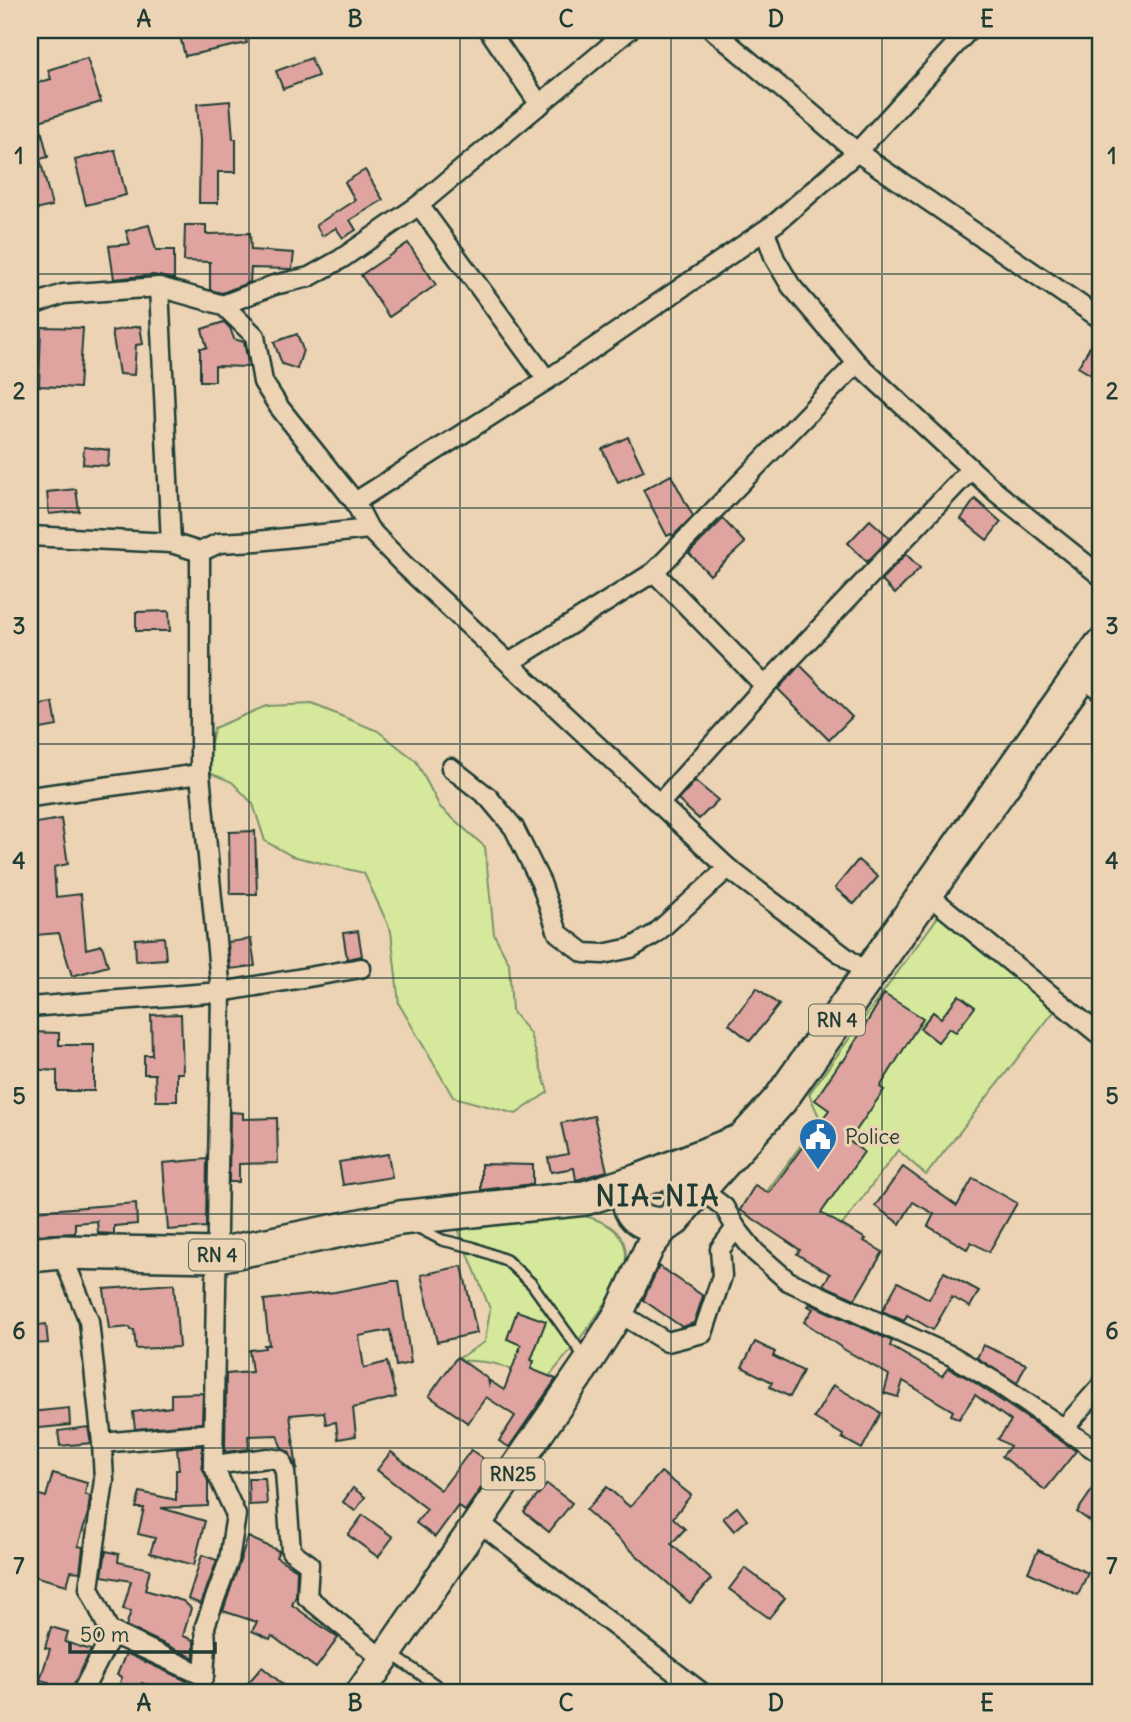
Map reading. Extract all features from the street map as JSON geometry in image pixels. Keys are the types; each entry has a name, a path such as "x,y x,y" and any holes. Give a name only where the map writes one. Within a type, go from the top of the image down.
{"highway":[{"name":"RN 4","path":"674,1217 780,1100 926,893 1090,683 1101,646"},
{"name":"RN 4","path":"45,1254 218,1255 400,1218 585,1198 741,1141"},
{"path":"664,1176 676,1185 681,1198 674,1217 655,1226 641,1221 630,1204 631,1194 645,1178 664,1176"},
{"name":"RN 4","path":"585,1198 635,1215"}],"main road":[{"name":"RN25","path":"360,1692 480,1523 588,1363 674,1217"}],"street":[{"path":"489,30 540,105"},
{"path":"223,305 274,285 309,277 341,259 419,205 629,30"},
{"path":"713,30 857,152 1101,319"},
{"path":"355,502 547,380 765,231 857,152 969,30"},
{"path":"419,205 547,380"},
{"path":"765,231 775,259 790,286 857,363 997,493 1101,576"},
{"path":"159,287 171,543"},
{"path":"30,306 62,294 159,287 223,305 255,336 263,382 279,407 355,502 369,529 404,565 728,867 869,975"},
{"path":"509,663 654,572 857,363"},
{"path":"659,804 765,686 971,469"},
{"path":"30,536 171,543 200,552 219,543 369,529"},
{"path":"200,552 200,775 221,992 213,1465 236,1515 229,1560 205,1626 204,1676"},
{"path":"654,572 765,686"},
{"path":"450,768 488,797 514,828 541,883 558,933 584,953 603,954 631,948 654,934 728,867"},
{"path":"30,797 200,775"},
{"path":"926,893 1101,1035"},
{"path":"30,1007 221,992 361,968"},
{"path":"674,1217 724,1207 736,1228 768,1265 789,1281 954,1357 1065,1427 1101,1454"},
{"path":"619,1313 667,1342 703,1333 722,1276 720,1249 736,1228"},
{"path":"45,1254 89,1321 104,1480 89,1587 109,1630 204,1676"},
{"path":"1065,1427 1101,1386"},
{"path":"102,1443 213,1433"},
{"path":"213,1465 268,1458 281,1460 285,1472 291,1550 309,1564 307,1597 387,1656"},
{"path":"480,1523 701,1692"},
{"path":"82,1692 112,1634 204,1676"}],"lane":[{"path":"400,1218 442,1240 472,1247 506,1260 532,1284 588,1363"},
{"path":"387,1656 446,1692"}],"green space":[{"path":"312,704 378,731 416,761 440,807 485,847 494,934 509,963 512,1011 530,1034 548,1092 516,1114 453,1097 399,1004 391,931 364,873 292,856 265,841 253,804 232,782 205,771 214,728 266,706"},
{"path":"940,914 1056,1009 926,1175 898,1150 834,1236 768,1190 820,1119 809,1094"},
{"path":"577,1214 610,1226 621,1238 626,1256 623,1270 616,1286 590,1325 538,1390 518,1374 500,1365 456,1360 485,1342 490,1309 459,1231 477,1224"}],"building":[{"path":"209,30 244,30 247,43 185,56 180,36"},
{"path":"87,58 101,102 39,121 48,157 40,159 52,206 30,211 30,85 51,79 48,70"},
{"path":"311,58 318,76 283,89 276,71"},
{"path":"230,101 233,139 236,139 236,172 218,172 218,203 199,203 200,141 197,104"},
{"path":"115,150 126,195 86,205 75,160"},
{"path":"365,170 383,200 350,220 356,230 343,238 336,228 322,236 316,225 355,200 345,182"},
{"path":"149,225 156,250 174,250 174,279 153,275 114,279 109,246 130,244 126,231"},
{"path":"185,225 206,225 206,234 250,233 251,250 294,253 292,269 251,268 250,282 222,293 210,290 210,262 184,261"},
{"path":"408,243 436,285 389,317 361,275"},
{"path":"224,322 230,328 234,339 244,342 249,367 215,366 215,381 200,381 200,348 207,348 202,329"},
{"path":"140,326 143,344 136,345 134,375 119,374 112,331"},
{"path":"41,327 83,328 79,388 39,386"},
{"path":"1101,330 1101,381 1078,367"},
{"path":"297,334 303,350 297,369 282,364 274,342"},
{"path":"628,437 644,471 618,482 602,449"},
{"path":"84,447 109,450 108,466 83,464"},
{"path":"671,475 693,516 673,536 667,536 643,490"},
{"path":"76,489 79,511 49,514 47,492"},
{"path":"975,499 1001,522 987,540 961,519"},
{"path":"723,519 745,543 710,575 689,553"},
{"path":"870,520 890,538 867,562 848,543"},
{"path":"906,554 920,568 895,594 881,580"},
{"path":"169,611 170,631 136,631 136,612"},
{"path":"800,665 852,717 829,740 778,689"},
{"path":"53,703 57,726 30,731 30,707"},
{"path":"695,781 718,800 699,819 678,800"},
{"path":"61,819 68,864 54,867 56,897 81,894 86,949 102,945 108,966 72,976 59,933 36,935 34,887 30,887 30,824"},
{"path":"255,831 257,894 230,894 229,832"},
{"path":"858,860 878,877 854,904 835,888"},
{"path":"358,931 362,956 347,959 343,933"},
{"path":"164,937 166,959 136,961 135,939"},
{"path":"251,939 255,966 230,969 228,942"},
{"path":"757,988 779,1005 750,1041 729,1024"},
{"path":"884,994 923,1018 880,1087 884,1090 849,1141 864,1152 821,1213 883,1252 855,1299 823,1285 830,1274 797,1254 800,1250 740,1210 755,1185 769,1193 829,1110 815,1100 841,1061 843,1062"},
{"path":"959,995 975,1007 956,1032 949,1028 938,1042 920,1028 933,1012 941,1018"},
{"path":"181,1014 183,1073 177,1073 177,1101 156,1101 155,1074 144,1074 144,1055 152,1055 151,1015"},
{"path":"30,1032 59,1033 59,1045 94,1045 94,1091 57,1091 57,1071 30,1069"},
{"path":"230,1112 243,1113 243,1119 277,1118 278,1163 239,1164 239,1182 229,1182"},
{"path":"594,1116 607,1171 576,1180 574,1168 551,1172 548,1158 568,1154 561,1123"},
{"path":"388,1154 392,1177 343,1185 339,1162"},
{"path":"207,1159 206,1227 168,1230 163,1163"},
{"path":"481,1164 533,1165 533,1184 481,1190"},
{"path":"903,1167 957,1206 973,1178 1017,1203 989,1252 971,1242 967,1249 928,1226 934,1214 913,1202 900,1224 875,1206"},
{"path":"136,1203 137,1224 114,1226 114,1234 98,1233 97,1221 75,1223 75,1233 36,1235 34,1211"},
{"path":"462,1266 477,1333 437,1342 421,1275"},
{"path":"659,1266 703,1296 694,1323 682,1327 643,1300"},
{"path":"944,1272 979,1291 970,1307 952,1297 933,1330 907,1315 904,1321 882,1311 898,1282 929,1299"},
{"path":"399,1281 411,1363 396,1366 390,1330 359,1336 364,1368 387,1362 396,1397 353,1408 356,1436 338,1439 336,1422 326,1424 324,1412 290,1415 297,1470 289,1452 282,1449 277,1435 248,1436 249,1449 225,1452 226,1374 252,1372 249,1350 269,1345 264,1300 335,1292"},
{"path":"174,1284 179,1347 136,1349 134,1330 130,1327 109,1329 104,1289"},
{"path":"810,1304 892,1341 890,1346 942,1376 948,1368 968,1378 1076,1451 1045,1490 1002,1456 1010,1446 998,1439 1011,1421 975,1395 959,1419 951,1415 953,1411 903,1381 898,1397 884,1393 889,1375 804,1322 813,1309 808,1306"},
{"path":"517,1311 546,1321 531,1360 534,1361 531,1369 556,1379 509,1447 499,1441 515,1416 486,1397 468,1423 429,1396 457,1357 488,1379 489,1384 490,1381 504,1390 521,1345 507,1339"},
{"path":"46,1324 48,1343 31,1344 30,1326"},
{"path":"755,1342 775,1352 773,1356 803,1371 790,1397 770,1387 772,1382 742,1367"},
{"path":"983,1345 1026,1364 1017,1383 977,1358"},
{"path":"833,1385 881,1413 862,1449 814,1418"},
{"path":"203,1393 202,1423 135,1429 133,1412 171,1407 171,1394"},
{"path":"69,1408 70,1425 30,1429 30,1412"},
{"path":"88,1427 91,1443 60,1446 58,1431"},
{"path":"202,1445 202,1467 208,1481 208,1506 161,1508 205,1521 194,1565 150,1553 155,1538 138,1534 144,1508 136,1508 140,1492 176,1500 176,1470 179,1470 177,1448"},
{"path":"471,1450 494,1466 465,1511 458,1506 435,1537 416,1523 427,1509 377,1470 391,1452 441,1490"},
{"path":"661,1472 691,1495 673,1518 685,1529 671,1544 711,1579 690,1603 586,1510 607,1487 630,1507"},
{"path":"53,1473 87,1483 85,1494 90,1496 78,1546 83,1547 80,1572 71,1571 67,1585 30,1575 30,1492 46,1497"},
{"path":"1101,1477 1101,1529 1077,1512"},
{"path":"248,1478 265,1478 267,1504 249,1505"},
{"path":"547,1484 572,1503 549,1532 524,1512"},
{"path":"353,1488 365,1497 355,1511 343,1502"},
{"path":"737,1507 747,1520 734,1531 723,1518"},
{"path":"363,1515 393,1537 378,1557 348,1535"},
{"path":"248,1537 279,1551 276,1557 297,1570 296,1596 292,1605 338,1638 316,1668 272,1636 270,1639 252,1631 257,1622 223,1611"},
{"path":"1038,1550 1088,1573 1078,1595 1028,1572"},
{"path":"106,1551 119,1554 118,1562 150,1569 145,1590 183,1601 191,1608 183,1636 194,1640 194,1658 126,1626 131,1611 123,1609 131,1581 102,1576"},
{"path":"202,1555 217,1560 201,1604 188,1599"},
{"path":"745,1568 785,1598 769,1618 729,1589"},
{"path":"51,1627 68,1632 65,1642 91,1650 71,1692 47,1692 49,1682 40,1680 50,1649 45,1648"},
{"path":"126,1653 187,1681 183,1692 164,1692 142,1683 138,1692 117,1692 122,1677 117,1675"},
{"path":"262,1667 292,1692 257,1692 247,1684"}],"place":[{"name":"Police","path":"818,1171"}],"district":[{"name":"NIA-NIA","path":"658,1196"}]}
